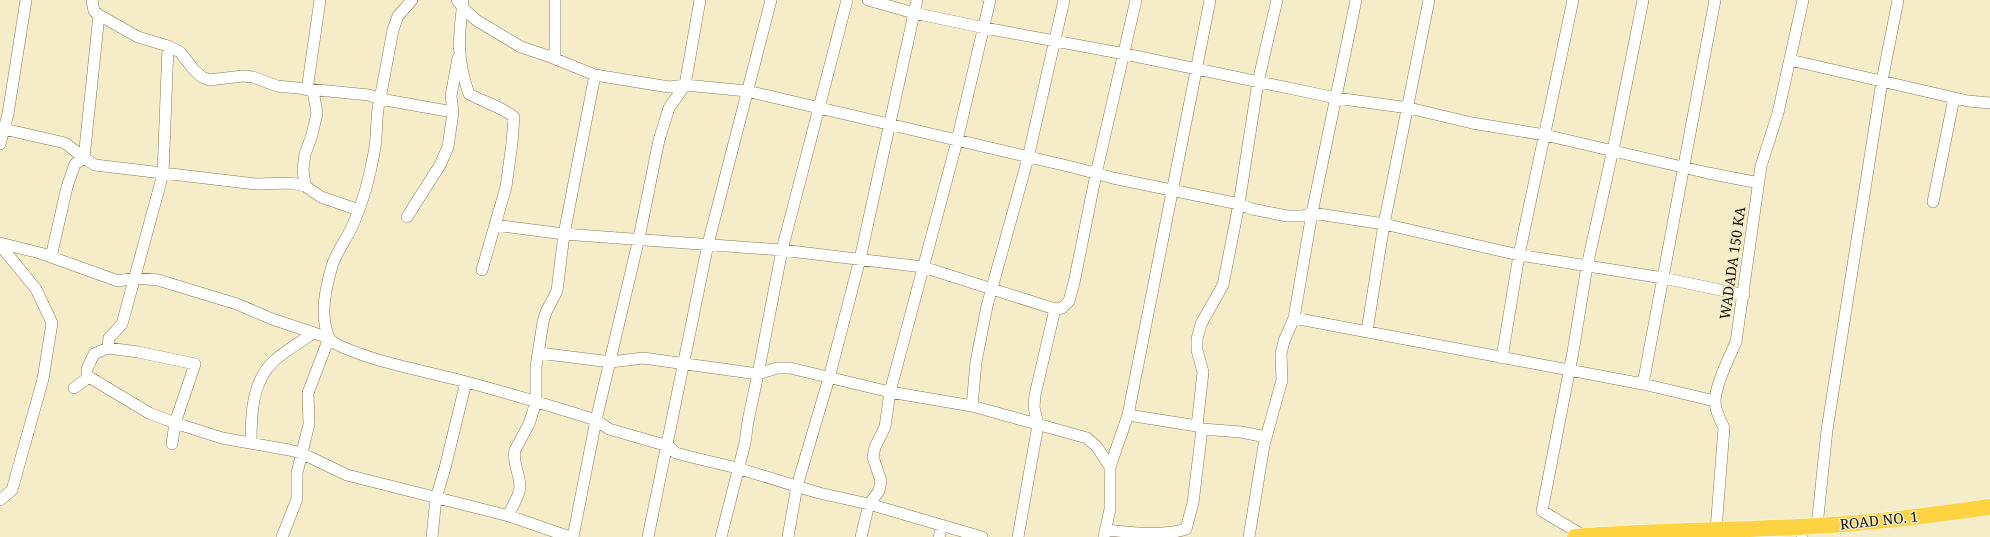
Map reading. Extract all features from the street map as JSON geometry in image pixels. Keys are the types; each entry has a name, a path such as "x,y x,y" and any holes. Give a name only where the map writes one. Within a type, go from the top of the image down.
{"highway":[{"name":"ROAD NO. 1","path":"1580,537 1716,530 1807,530 1990,507"}],"street":[{"path":"0,144 2,129 8,114 26,0"},
{"path":"92,0 94,11 138,37 168,46 180,52 202,77 209,80 243,76 253,77 277,86 310,91 369,95 380,99 453,112"},
{"path":"305,186 303,169 305,154 312,135 317,113 310,91 320,0"},
{"path":"282,537 297,499 296,473 309,424 307,400 308,393 329,338 324,312 332,266 352,229 359,210 374,153 378,120 377,108 393,30 398,16 412,0"},
{"path":"554,58 555,0"},
{"path":"573,537 596,420 611,362 639,238 664,118 668,108 685,85 700,0"},
{"path":"648,537 668,446 708,244 771,0"},
{"path":"721,537 737,468 745,443 748,420 782,250 847,0"},
{"path":"868,0 914,13 984,28 1125,54 1336,98 1409,108 1472,124 1545,135 1759,183"},
{"path":"788,537 797,486 829,378 860,259 917,0"},
{"path":"861,537 869,504 879,491 879,474 873,457 875,447 885,427 890,392 957,141 990,0"},
{"path":"972,406 982,327 991,289 1028,158 1064,0"},
{"path":"495,225 564,234 639,238 782,250 923,267 1054,309 1065,305 1071,295 1096,174 1125,54 1136,0"},
{"path":"1210,0 1171,191 1128,415 1110,467 1110,509 1105,533 1164,536 1186,529 1190,520 1200,428 1203,372 1197,350 1197,339 1201,324 1219,295 1223,285 1239,204 1258,82 1277,0"},
{"path":"1249,537 1266,437 1282,380 1281,354 1284,341 1294,318 1312,213 1356,0"},
{"path":"1367,330 1384,224 1409,108 1429,0"},
{"path":"1502,358 1519,255 1573,0"},
{"path":"1580,537 1542,510 1569,371 1587,266 1643,0"},
{"path":"1643,384 1715,0"},
{"name":"WADADA 150 KA","path":"1716,530 1724,428 1717,413 1716,401 1727,362 1736,342 1744,295 1761,166 1778,113 1803,0"},
{"path":"1807,530 1827,430 1882,81 1898,0"},
{"path":"461,3 476,20 521,48 554,58 594,75 670,87 685,85 747,91 1028,158 1076,168 1096,174 1171,191 1239,204 1252,209 1287,216 1304,216 1312,213 1384,224 1519,255 1663,278 1744,295"},
{"path":"406,216 440,165 448,147 453,112 451,96 459,51 461,3"},
{"path":"51,257 75,164 84,158 100,15"},
{"path":"108,348 110,338 122,324 163,174 168,46"},
{"path":"459,51 464,78 470,94 483,102 503,108 514,117 506,187 482,270"},
{"path":"1790,60 1954,98 1990,103"},
{"path":"509,516 517,498 520,486 513,456 529,424 536,402 536,377 543,322 558,286 564,234 594,75"},
{"path":"1933,202 1954,98"},
{"path":"2,129 65,143 95,165 256,184 291,183 305,186 321,198 359,210"},
{"path":"0,244 51,257 118,281 135,278 158,280 237,304 272,319 329,338 339,346 365,356 466,382 596,420 609,429 668,446 676,452 691,457 869,504 982,537"},
{"path":"0,244 36,289 52,323 43,379 12,490 0,500"},
{"path":"1018,537 1038,425 1034,407 1035,395 1054,309"},
{"path":"1294,318 1367,330 1502,358 1643,384 1716,401"},
{"path":"251,442 253,405 263,374 274,360 313,332"},
{"path":"87,378 87,369 94,354 108,348 138,352 195,364 175,423 172,444"},
{"path":"539,353 611,362 643,358 758,374 777,368 790,368 890,392 972,406 1087,438 1097,447 1110,467"},
{"path":"74,388 87,378 91,378 148,412 175,423 222,438 251,442 301,453 347,474 509,516 570,537"},
{"path":"432,537 436,498 445,468 466,382"},
{"path":"1128,415 1200,428 1241,432 1266,437"},
{"path":"939,537 942,526"}]}
